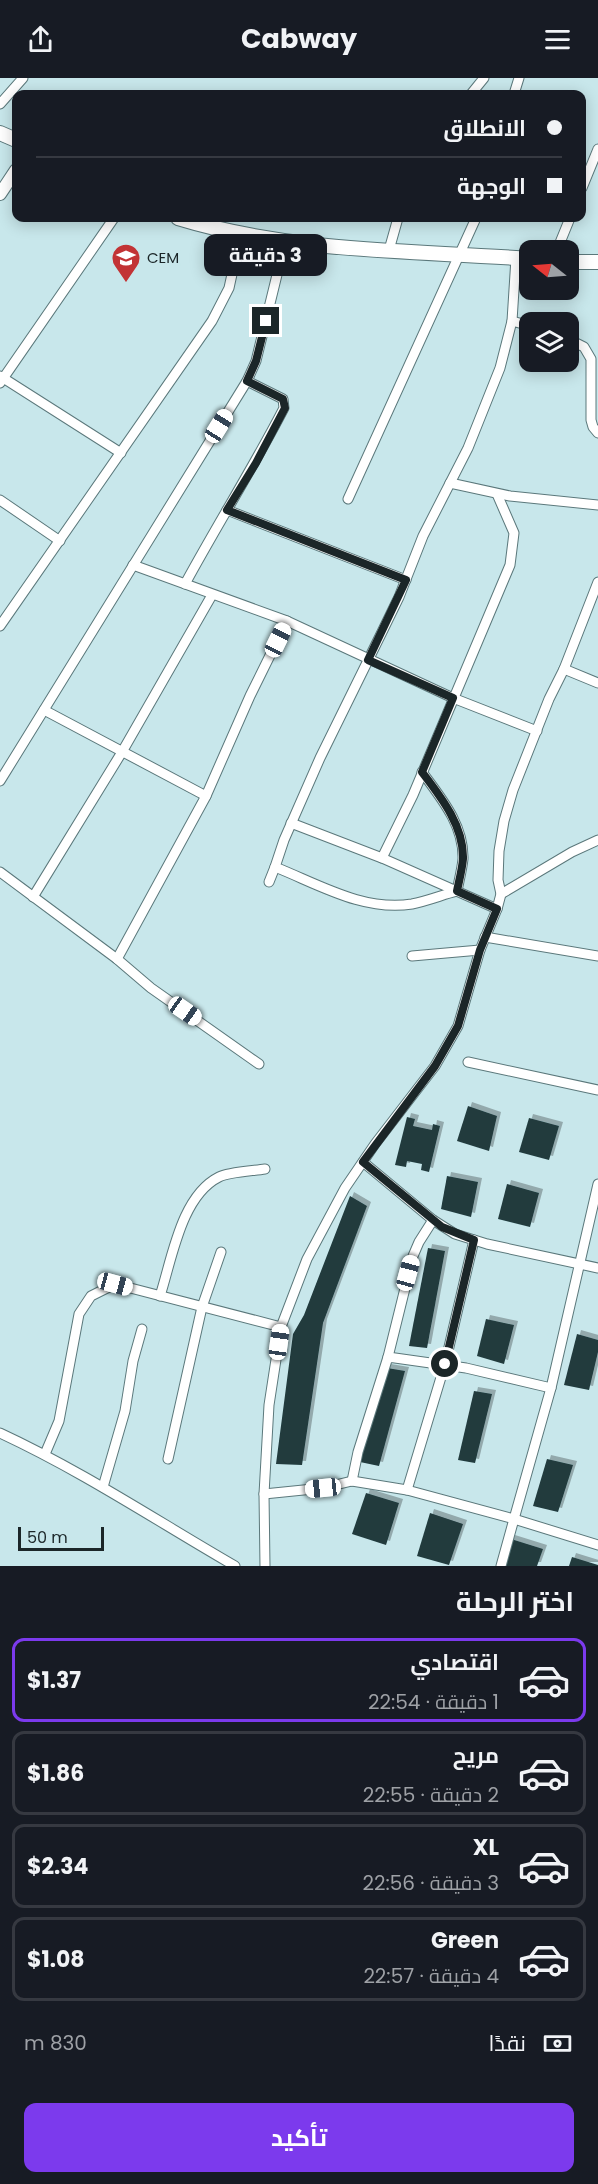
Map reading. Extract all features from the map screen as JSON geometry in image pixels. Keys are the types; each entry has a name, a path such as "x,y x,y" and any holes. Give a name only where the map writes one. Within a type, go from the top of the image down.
{"main road":[{"path":"196,222 285,242 344,248 461,253 519,259"},
{"path":"579,262 598,262"}],"street":[{"path":"12,90 23,78"},
{"path":"474,90 484,78"},
{"path":"0,104 12,90"},
{"path":"586,178 598,149"},
{"path":"0,194 12,176"},
{"path":"111,222 1,379 121,453"},
{"path":"389,250 397,222"},
{"path":"348,499 474,222"},
{"path":"561,240 568,222"},
{"path":"0,626 222,304 229,288 242,232"},
{"path":"0,781 247,381 256,361 285,242"},
{"path":"269,882 291,823 320,758 406,580 423,536 468,448 500,368 519,282"},
{"path":"512,321 519,323"},
{"path":"579,344 584,347 591,359 591,420 598,433"},
{"path":"185,584 256,463 285,408 283,399 247,381"},
{"path":"450,483 497,494 598,505"},
{"path":"382,858 422,772 510,565 514,534 497,494"},
{"path":"0,501 60,541"},
{"path":"227,510 406,580"},
{"path":"134,565 287,621 453,698 537,731"},
{"path":"265,1566 264,1494 269,1405 281,1327 307,1259 345,1188 435,1066 458,1026 480,950 501,894 498,880 499,851 504,821 513,790 598,582"},
{"path":"33,897 122,752 212,595"},
{"path":"117,959 206,796 250,696 287,621"},
{"path":"564,669 598,683"},
{"path":"44,710 206,796"},
{"path":"422,772 444,802 459,831 463,859 457,891"},
{"path":"291,823 382,858 497,909"},
{"path":"501,894 572,852 598,840"},
{"path":"275,867 364,903 411,904 457,891"},
{"path":"0,872 117,959 151,988 259,1064"},
{"path":"485,937 598,956"},
{"path":"412,956 480,950"},
{"path":"468,1062 598,1090"},
{"path":"363,1162 447,1230 474,1240 598,1268"},
{"path":"160,1296 187,1210 202,1190 220,1176 265,1169"},
{"path":"501,1566 551,1388 598,1184"},
{"path":"352,1481 358,1452 388,1357 413,1256 433,1220"},
{"path":"407,1490 445,1364 474,1240"},
{"path":"168,1459 202,1307 221,1252"},
{"path":"45,1454 59,1421 79,1314 91,1296 115,1284 281,1327"},
{"path":"103,1487 125,1411 133,1360 142,1329"},
{"path":"388,1357 445,1364 551,1388"},
{"path":"0,1433 45,1454 235,1566"},
{"path":"264,1494 323,1488 352,1481 407,1490 598,1545"}],"building":[{"path":"468,1106 497,1116 489,1151 457,1141"},
{"path":"407,1117 415,1119 413,1126 432,1130 433,1124 440,1126 429,1172 421,1170 422,1164 407,1161 406,1167 395,1165"},
{"path":"529,1118 559,1126 549,1160 519,1152"},
{"path":"447,1176 478,1182 471,1217 441,1209"},
{"path":"507,1184 539,1193 530,1227 498,1219"},
{"path":"350,1196 367,1206 323,1323 302,1465 276,1464 293,1334 304,1315"},
{"path":"428,1248 445,1251 427,1348 409,1346"},
{"path":"486,1319 514,1325 504,1364 477,1356"},
{"path":"577,1334 598,1340 598,1352 589,1390 564,1385"},
{"path":"387,1368 405,1371 379,1466 360,1462"},
{"path":"474,1391 492,1394 475,1463 458,1460"},
{"path":"547,1459 573,1465 558,1512 533,1506"},
{"path":"366,1493 399,1503 386,1545 352,1534"},
{"path":"430,1513 463,1524 449,1565 417,1556"},
{"path":"511,1539 543,1549 537,1566 502,1566"},
{"path":"572,1557 598,1565 598,1566 569,1566"}],"place":[{"name":"CEM","path":"126,284"}],"route":[{"path":"266,321 256,361 247,381 283,399 285,408 256,463 227,510 406,580 368,660 453,698 422,772 444,802 459,831 463,859 457,891 497,909 480,950 458,1026 435,1066 363,1162 442,1227 474,1240 445,1364"}]}
